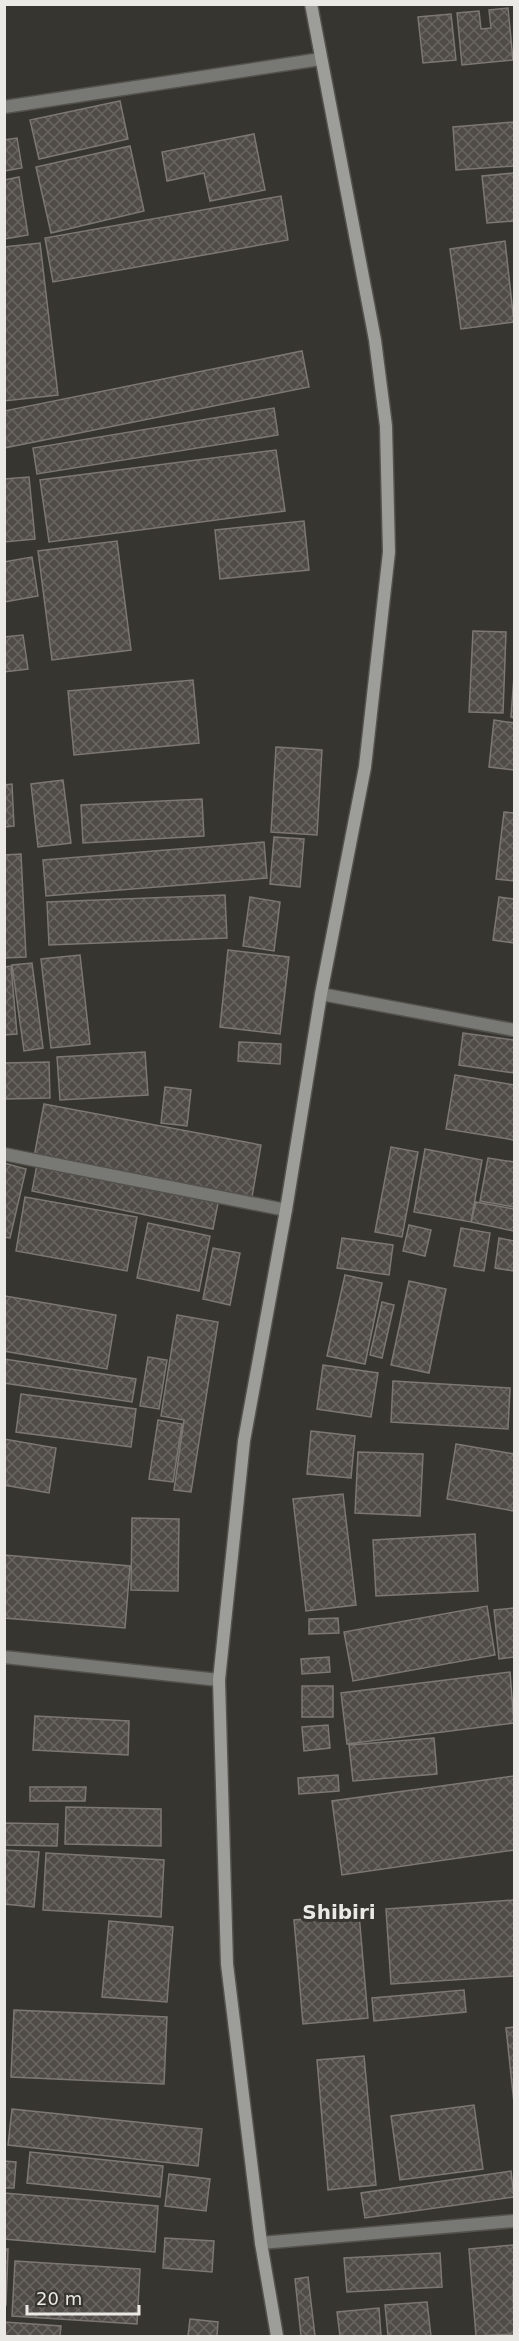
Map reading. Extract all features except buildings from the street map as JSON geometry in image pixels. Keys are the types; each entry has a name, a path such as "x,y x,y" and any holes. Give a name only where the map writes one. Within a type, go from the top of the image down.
{"main road":[{"path":"277,2337 261,2244 227,1964 219,1680 244,1441 286,1210 321,994 365,767 389,552 386,426 375,340 311,4"}],"street":[{"path":"4,107 321,59"},
{"path":"321,994 514,1030"},
{"path":"4,1154 286,1210"},
{"path":"4,1657 219,1680"},
{"path":"261,2244 514,2221"}],"district":[{"name":"Shibiri","path":"339,1912"}]}
